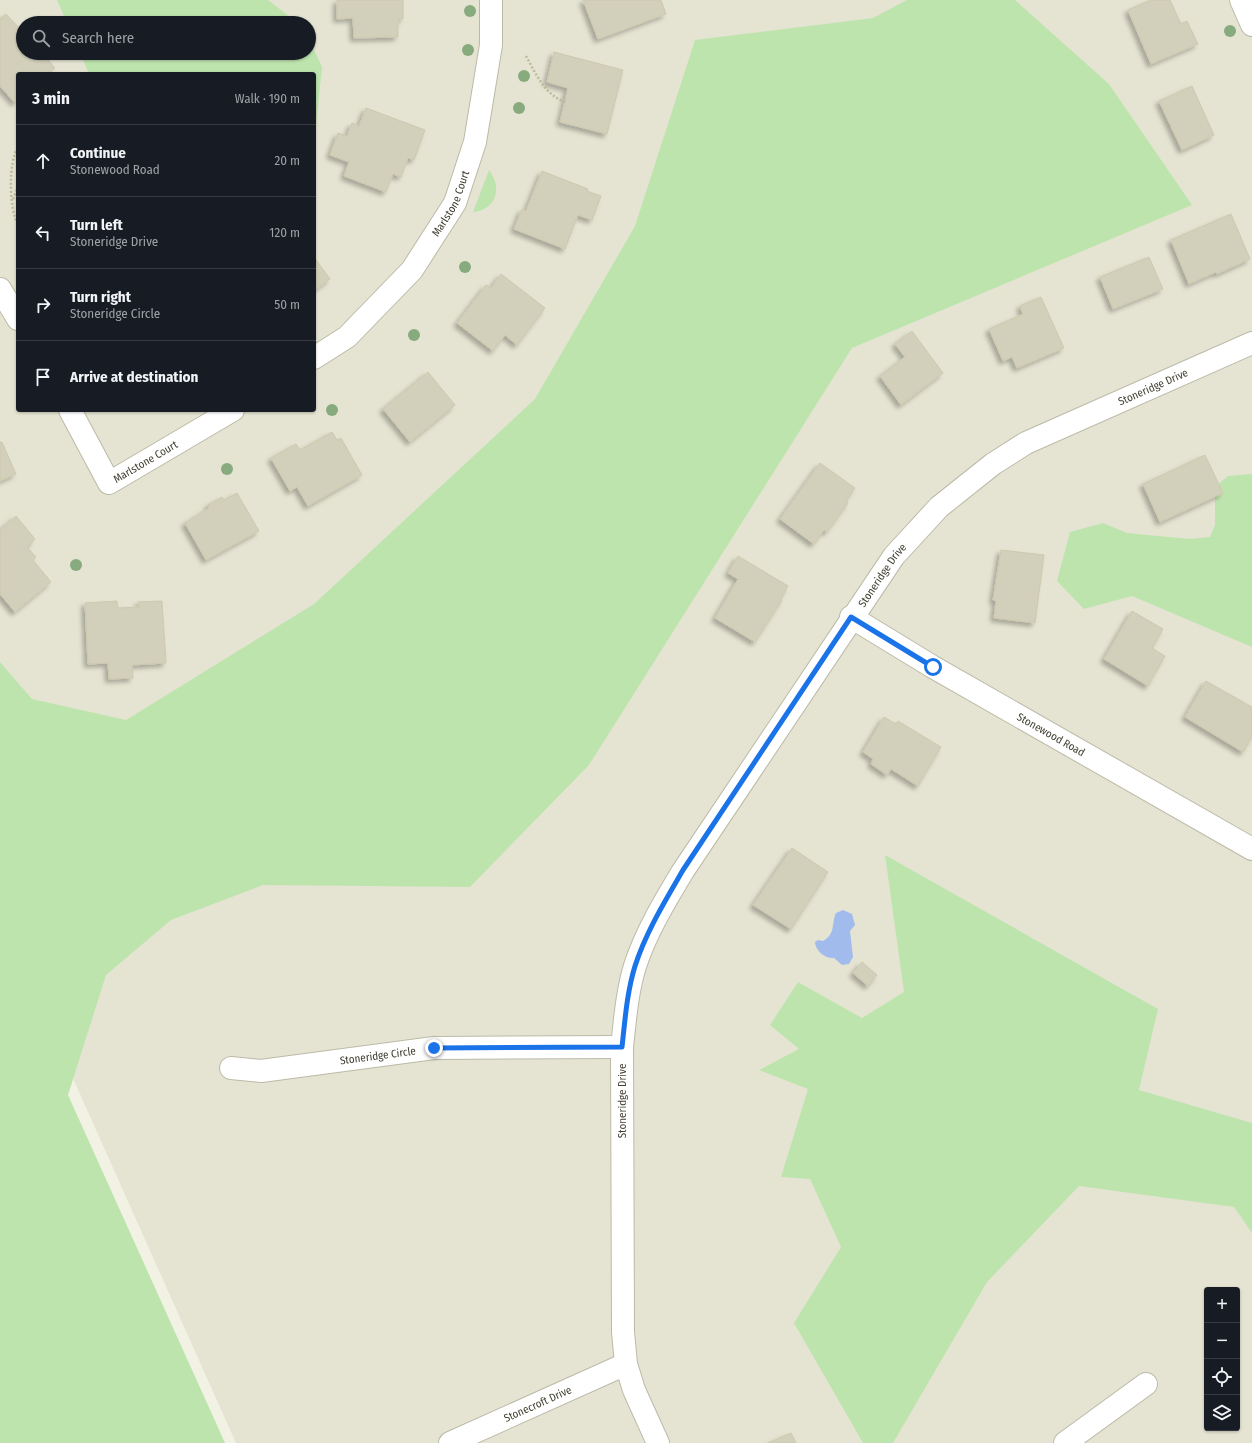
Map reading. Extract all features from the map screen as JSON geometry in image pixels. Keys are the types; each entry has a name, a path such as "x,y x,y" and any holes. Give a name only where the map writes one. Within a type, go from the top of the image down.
{"street":[{"name":"Marlstone Court","path":"316,357 347,337 412,270 455,203 475,142 491,45 491,0"},
{"path":"1242,0 1252,24"},
{"path":"0,289 16,316"},
{"name":"Stoneridge Drive","path":"658,1443 634,1390 626,1364 623,1332 622,1047 627,1003 634,967 646,937 660,910 683,870 851,617 894,556 914,532 939,507 993,464 1026,443 1252,344"},
{"name":"Marlstone Court","path":"71,412 109,484 230,412"},
{"name":"Stonewood Road","path":"851,617 940,671 1252,849"},
{"name":"Stoneridge Circle","path":"231,1068 261,1071 434,1048 622,1047"},
{"name":"Stonecroft Drive","path":"450,1443 626,1364"},
{"path":"1065,1443 1146,1384"}],"path":[{"path":"526,56 537,77 555,99 565,102"},
{"path":"16,150 14,153 11,176 12,201 14,218 16,221"},
{"path":"12,201 16,192"}],"shaded area":[{"path":"0,0 1252,0 1252,1443 236,1443 0,915"}],"green space":[{"path":"57,0 268,0 289,16 64,16"},
{"path":"907,0 1015,0 1109,84 1192,205 852,348 589,765 470,887 263,885 171,920 106,975 68,1095 225,1443 0,1443 0,662 32,699 126,720 314,604 535,399 635,226 695,40 873,18"},
{"path":"316,54 322,67 316,126 316,72 88,72 83,60 316,60"},
{"path":"489,170 496,184 495,197 492,203 487,207 473,212"},
{"path":"1252,474 1252,647 1132,596 1084,609 1057,581 1070,532 1103,523 1127,533 1190,539 1210,537 1215,525 1215,487 1228,476"},
{"path":"885,855 1158,1009 1139,1090 1252,1123 1252,1233 1234,1207 1079,1186 987,1282 893,1443 863,1443 794,1323 841,1247 810,1179 781,1177 808,1089 759,1070 799,1049 770,1025 798,982 862,1018 904,992"}],"water":[{"path":"843,910 852,914 855,925 850,931 853,957 849,964 842,965 834,958 827,957 821,953 815,945 815,942 818,940 823,941 830,935 836,913"}],"building":[{"path":"337,0 403,0 403,19 398,19 398,37 354,38 353,18 337,19"},
{"path":"583,0 661,0 666,14 598,39"},
{"path":"1151,0 1170,0 1181,24 1187,21 1198,44 1151,64 1128,10"},
{"path":"6,14 16,25 16,60 48,60 55,68 50,72 16,72 15,103 0,86 0,19"},
{"path":"554,52 623,70 607,134 560,122 568,88 547,82"},
{"path":"1192,86 1214,135 1182,150 1159,101"},
{"path":"366,108 425,130 414,160 408,158 401,177 393,174 386,192 344,176 349,162 330,155 338,133 347,136 352,123 359,126"},
{"path":"542,171 588,189 587,191 601,196 592,220 578,215 565,249 514,229 522,209 526,211"},
{"path":"1231,214 1250,259 1217,274 1216,272 1189,284 1171,240"},
{"path":"1149,257 1163,289 1113,309 1100,277"},
{"path":"316,260 330,279 316,290"},
{"path":"501,274 545,308 517,345 505,335 493,351 457,323 486,285 491,288"},
{"path":"1041,297 1064,348 1017,368 1012,357 1003,361 989,329 1023,314 1020,306"},
{"path":"912,331 943,373 901,405 880,376 905,357 895,344"},
{"path":"428,372 455,405 410,442 383,409"},
{"path":"332,432 337,440 341,438 362,475 308,506 297,487 290,491 271,458 296,444 300,450"},
{"path":"0,442 2,442 16,474 0,481"},
{"path":"1205,455 1223,493 1160,522 1143,484"},
{"path":"820,463 855,488 846,501 848,503 827,532 824,530 814,544 780,519"},
{"path":"237,493 259,531 206,560 185,523 209,508 208,505 222,497 224,500"},
{"path":"16,516 35,539 27,547 36,557 33,560 51,582 15,612 0,594 0,530"},
{"path":"1001,550 1044,555 1035,623 994,618 996,601 993,600"},
{"path":"738,556 788,586 781,599 782,600 755,642 715,618 738,579 728,573"},
{"path":"117,601 118,608 139,607 138,602 162,601 166,663 132,665 133,678 109,679 108,663 88,664 85,603"},
{"path":"1132,611 1163,629 1152,648 1165,656 1148,686 1104,659"},
{"path":"1206,681 1252,707 1252,737 1243,752 1185,717"},
{"path":"884,717 896,724 898,721 941,747 918,786 891,769 887,775 871,764 873,759 863,752"},
{"path":"792,848 828,872 791,929 753,905"},
{"path":"862,962 877,975 868,986 853,973"},
{"path":"791,1433 796,1443 768,1443"}],"route":[{"path":"434,1048 477,1046 622,1047 627,1003 634,967 646,937 660,910 683,870 851,617 933,667"}]}
